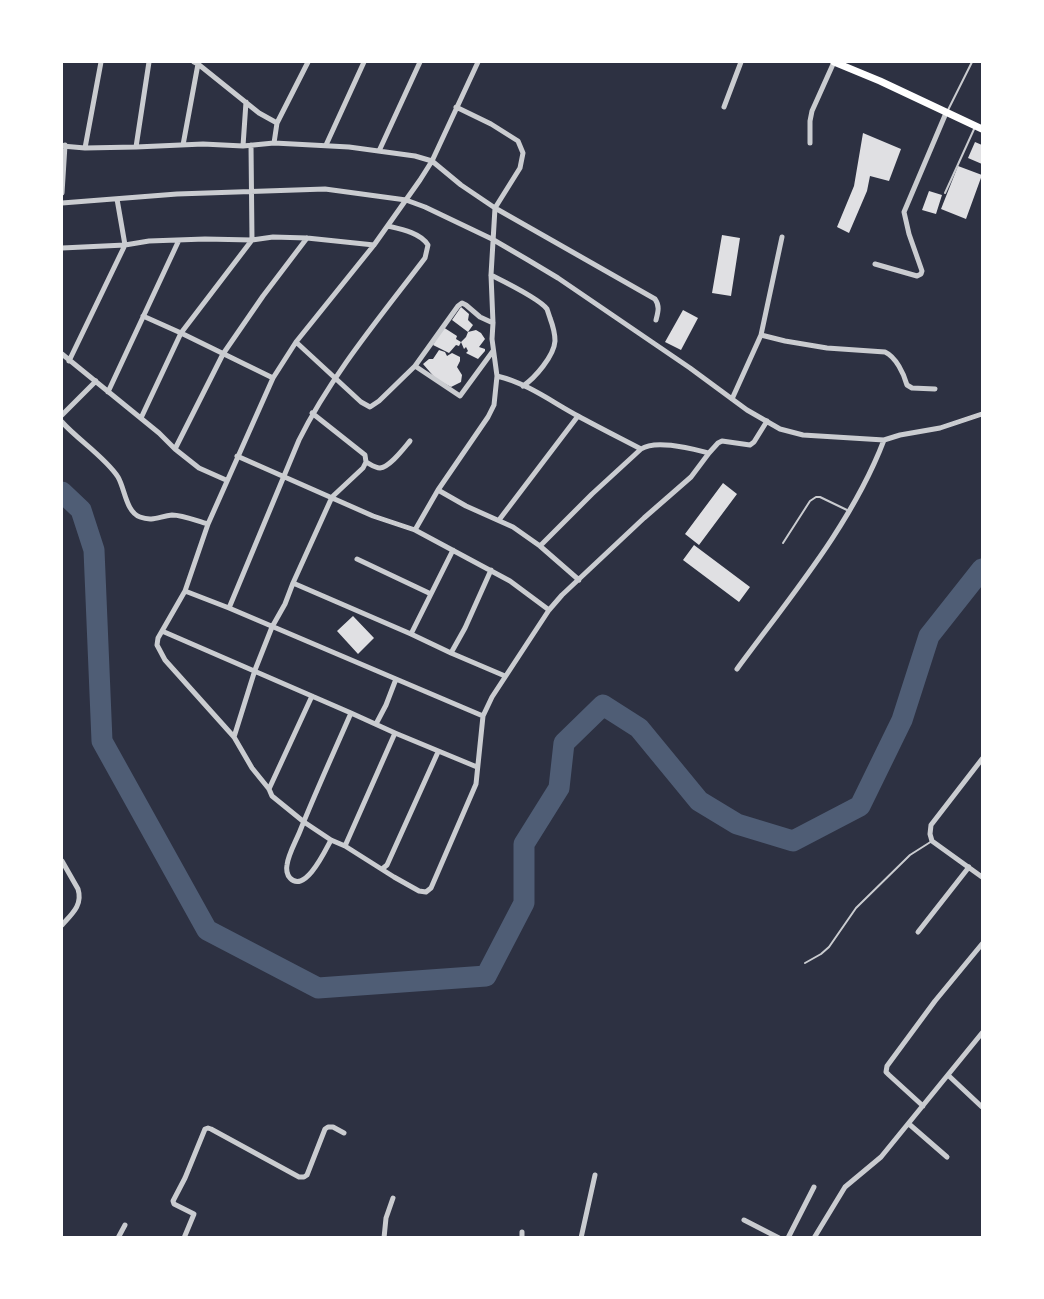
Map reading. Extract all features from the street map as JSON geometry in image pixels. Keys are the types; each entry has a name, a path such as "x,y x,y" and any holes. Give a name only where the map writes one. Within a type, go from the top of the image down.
{"main road":[{"path":"834,62 979,128"}],"street":[{"path":"85,148 101,62"},
{"path":"136,147 149,62"},
{"path":"274,143 277,123 308,62"},
{"path":"326,145 364,62"},
{"path":"380,151 420,62"},
{"path":"478,62 432,161 388,226 296,342 273,378 226,480 185,591 158,638 157,645 165,660 234,737 272,796 304,822 332,840 419,891 426,892 431,888 476,784 483,716 505,676 549,610 644,518 691,477 718,442 750,445 767,421"},
{"path":"724,106 741,62"},
{"path":"810,143 812,111 834,62"},
{"path":"183,146 196,63 259,113 277,123"},
{"path":"243,146 246,102"},
{"path":"414,530 494,405 497,376 493,351 491,275 495,208 520,168 524,153 518,141 491,124 456,107"},
{"path":"875,264 917,276 922,272 904,212 946,113"},
{"path":"62,193 63,145 85,148 203,144 243,146 274,143 326,145 415,156 432,161 461,185 495,208 655,298 658,303 656,320"},
{"path":"141,418 181,333 252,240 251,145"},
{"path":"62,203 252,190 325,189 406,200 492,239 558,278 732,399 780,429 803,435 884,440 940,428 982,414"},
{"path":"69,361 125,245 117,199"},
{"path":"229,608 312,413 425,258 428,245 423,238 388,226"},
{"path":"732,399 761,335 782,237"},
{"path":"175,448 224,354 307,238"},
{"path":"62,255 63,248 205,239 307,238 374,244"},
{"path":"108,392 179,240"},
{"path":"491,275 547,309 554,329 553,348 538,373 523,386"},
{"path":"296,342 361,402 370,407 415,366 462,303 480,317 493,323"},
{"path":"143,316 273,378"},
{"path":"761,335 827,348 885,352 891,355 906,379 907,385 912,388 935,389"},
{"path":"415,366 460,396 493,351"},
{"path":"62,354 199,468 226,480"},
{"path":"497,376 523,386 641,449"},
{"path":"62,415 96,381"},
{"path":"234,737 255,670 272,627 285,604 332,497 363,468 366,462 365,456 312,413"},
{"path":"499,520 578,416"},
{"path":"62,422 118,477 136,516 160,519 170,515 179,516 208,524"},
{"path":"737,669 849,512 876,461 884,440"},
{"path":"366,462 380,468 386,466 410,441"},
{"path":"540,546 592,494 646,446 679,447 709,453"},
{"path":"237,456 373,516 414,530 510,581 549,610"},
{"path":"438,490 466,506 513,527 540,546 579,580"},
{"path":"411,634 453,550"},
{"path":"357,559 431,594"},
{"path":"451,653 491,570"},
{"path":"293,583 505,676"},
{"path":"185,591 483,716"},
{"path":"162,631 477,767"},
{"path":"376,724 396,680"},
{"path":"269,789 312,696"},
{"path":"332,840 308,877 301,882 290,879 287,874 287,865 351,713"},
{"path":"345,846 395,733"},
{"path":"382,869 387,865 438,752"},
{"path":"982,759 931,825 930,834 932,842 982,877"},
{"path":"62,861 80,894 80,900 76,910 62,926"},
{"path":"918,932 969,867"},
{"path":"923,1106 886,1072 887,1066 935,1001 982,944"},
{"path":"814,1238 845,1186 881,1157 982,1033"},
{"path":"949,1076 982,1107"},
{"path":"909,1124 947,1157"},
{"path":"184,1238 194,1214 174,1204 173,1201 205,1129 211,1129 304,1177 307,1175 326,1129 333,1127 344,1133"},
{"path":"581,1238 595,1175"},
{"path":"788,1238 814,1187"},
{"path":"384,1238 386,1218 393,1198"},
{"path":"744,1220 779,1238"},
{"path":"118,1238 125,1225"}],"lane":[{"path":"946,113 972,62"},
{"path":"945,193 979,128"},
{"path":"783,543 810,501 816,497 849,512"},
{"path":"805,963 829,947 856,908 910,855 932,842"}],"building":[{"path":"863,133 901,149 889,181 870,176 867,191 849,233 837,227 854,186"},
{"path":"975,142 982,145 982,164 968,158"},
{"path":"958,166 982,175 966,219 941,209"},
{"path":"929,191 942,195 936,214 922,210"},
{"path":"722,235 740,238 731,296 712,293"},
{"path":"461,307 469,314 468,320 473,325 468,332 452,320"},
{"path":"683,310 698,318 681,350 665,342"},
{"path":"443,327 457,336 456,339 461,342 449,353 433,345"},
{"path":"476,330 485,339 479,347 485,351 478,359 466,353 468,351 466,347 464,349 461,342 468,332"},
{"path":"439,350 445,352 447,356 452,353 460,357 457,367 462,375 461,382 451,387 436,379 423,364 433,359"},
{"path":"723,483 737,494 699,545 685,534"},
{"path":"694,545 750,587 739,602 683,560"},
{"path":"353,616 374,638 358,654 337,631"}],"waterway":[{"path":"62,492 81,510 94,550 102,741 207,930 318,988 486,976 524,903 524,844 559,788 564,743 603,705 639,728 699,801 737,824 793,841 860,806 902,720 929,636 982,569"}]}
